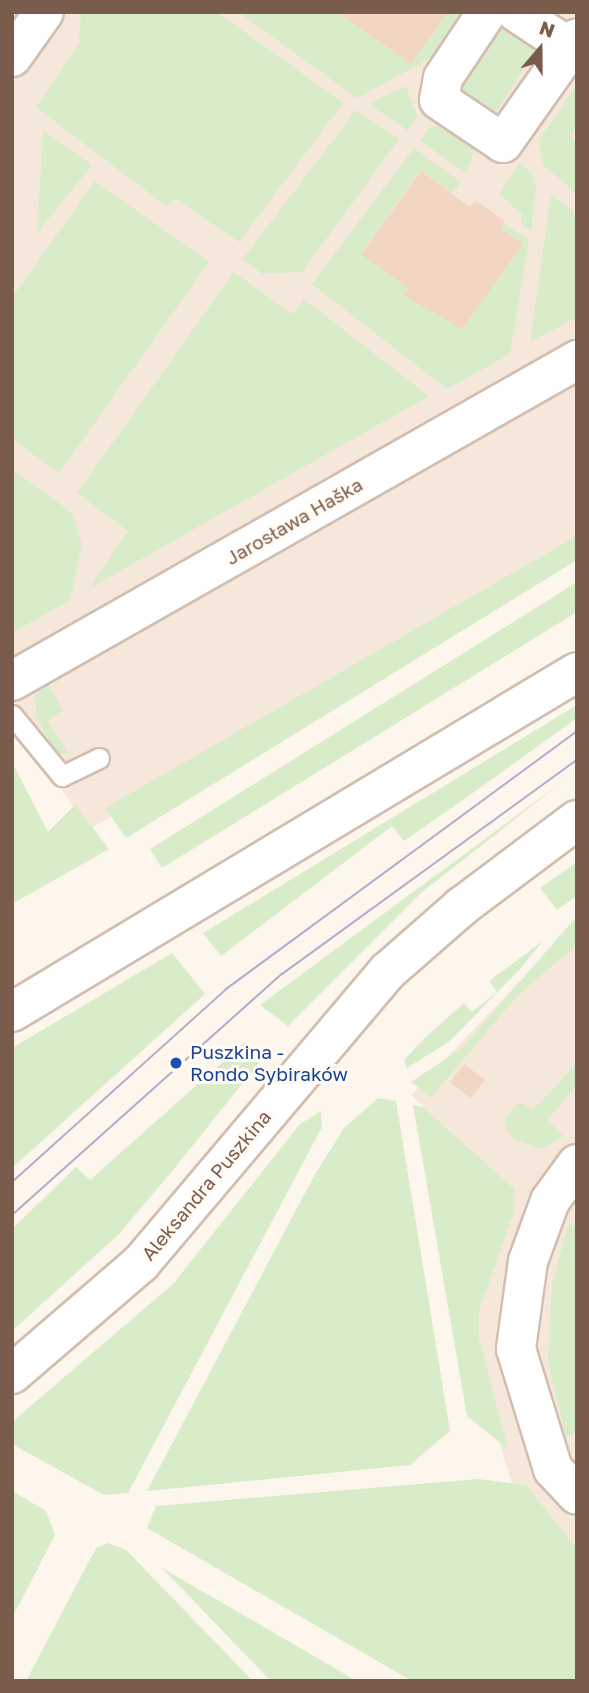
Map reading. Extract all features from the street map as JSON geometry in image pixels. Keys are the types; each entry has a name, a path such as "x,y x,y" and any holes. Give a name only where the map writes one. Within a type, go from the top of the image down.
{"main road":[{"path":"12,57 44,12"},
{"path":"487,12 443,78 439,100 503,144 574,43 516,12"},
{"name":"Jarosława Haška","path":"12,681 577,360"},
{"path":"12,1012 577,672"},
{"name":"Aleksandra Puszkina","path":"12,1374 141,1263 388,971 461,907 577,820"},
{"path":"577,1164 550,1201 528,1261 516,1349 554,1469 577,1495"}],"lane":[{"path":"12,715 62,776 99,758"}],"shaded area":[{"path":"12,12 577,12 577,544 88,830 12,712"},
{"path":"577,921 577,1575 526,1532 465,1325 515,1195 411,1095"}],"green space":[{"path":"81,12 217,12 343,103 239,242 176,199 166,206 36,107 79,43"},
{"path":"238,12 337,12 411,64 448,12 467,12 449,48 357,98"},
{"path":"501,24 528,36 535,51 499,108 487,115 454,97 456,81"},
{"path":"577,84 577,127 570,136 577,141 577,194 543,165 539,140"},
{"path":"406,86 417,116 408,131 369,104"},
{"path":"356,110 399,139 302,272 263,274 242,260"},
{"path":"446,124 476,144 466,173 420,141 429,128"},
{"path":"43,131 92,165 37,233"},
{"path":"414,148 461,182 452,193 420,171 361,253 408,288 403,295 462,328 523,244 500,228 503,223 529,240 510,354 447,389 312,284"},
{"path":"519,163 533,174 536,188 531,232 521,224 522,214 499,195"},
{"path":"95,181 209,262 59,473 12,439 12,297"},
{"path":"551,194 577,215 577,317 530,342"},
{"path":"234,272 292,314 304,299 429,396 90,588 128,531 77,493"},
{"path":"12,469 72,513 82,544 70,600 12,633"},
{"path":"577,536 577,560 126,838 105,808"},
{"path":"577,582 577,612 162,868 150,849"},
{"path":"48,684 63,711 47,720 69,754 56,754 36,716 35,696"},
{"path":"577,705 577,718 477,790 404,841 392,826 221,956 203,933"},
{"path":"12,762 48,832 75,805 109,849 12,904"},
{"path":"562,782 421,893 288,1026 260,1005"},
{"path":"577,862 577,896 557,910 540,888"},
{"path":"577,916 577,945 517,996 431,1098 411,1082 462,1048"},
{"path":"543,941 519,970 450,1041 407,1068 404,1060 427,1036 464,1003 472,1012 497,992 489,981"},
{"path":"172,953 205,994 12,1168 12,1048"},
{"path":"245,1042 261,1060 174,1169 119,1234 12,1331 12,1229 76,1167 90,1180"},
{"path":"577,1063 577,1085 547,1120 564,1136 541,1149 512,1138 504,1124 508,1114 520,1102 533,1110"},
{"path":"378,1098 396,1101 450,1431 410,1465 147,1491 314,1176 344,1128"},
{"path":"413,1105 423,1107 515,1190 513,1214 479,1311 479,1338 508,1449 467,1416"},
{"path":"321,1111 322,1127 128,1493 104,1495 12,1444 12,1422 173,1284 300,1124"},
{"path":"569,1222 577,1228 577,1433 566,1437 548,1362 552,1285"},
{"path":"478,1479 526,1485 577,1549 577,1681 412,1681 147,1528 156,1506"},
{"path":"12,1491 46,1511 55,1535 12,1618"},
{"path":"108,1543 126,1550 253,1681 26,1681 96,1548"},
{"path":"162,1568 357,1681 271,1681"}],"building":[{"path":"337,12 448,12 411,64"},
{"path":"421,171 470,207 475,200 505,221 500,228 523,244 462,329 403,295 408,288 361,254"},
{"path":"464,1064 485,1080 471,1098 450,1082"}],"tram line":[{"path":"12,1182 226,989 577,731"},
{"path":"12,1215 282,974 577,760"}],"place":[{"name":"Puszkina - Rondo Sybiraków","path":"176,1063"}]}
